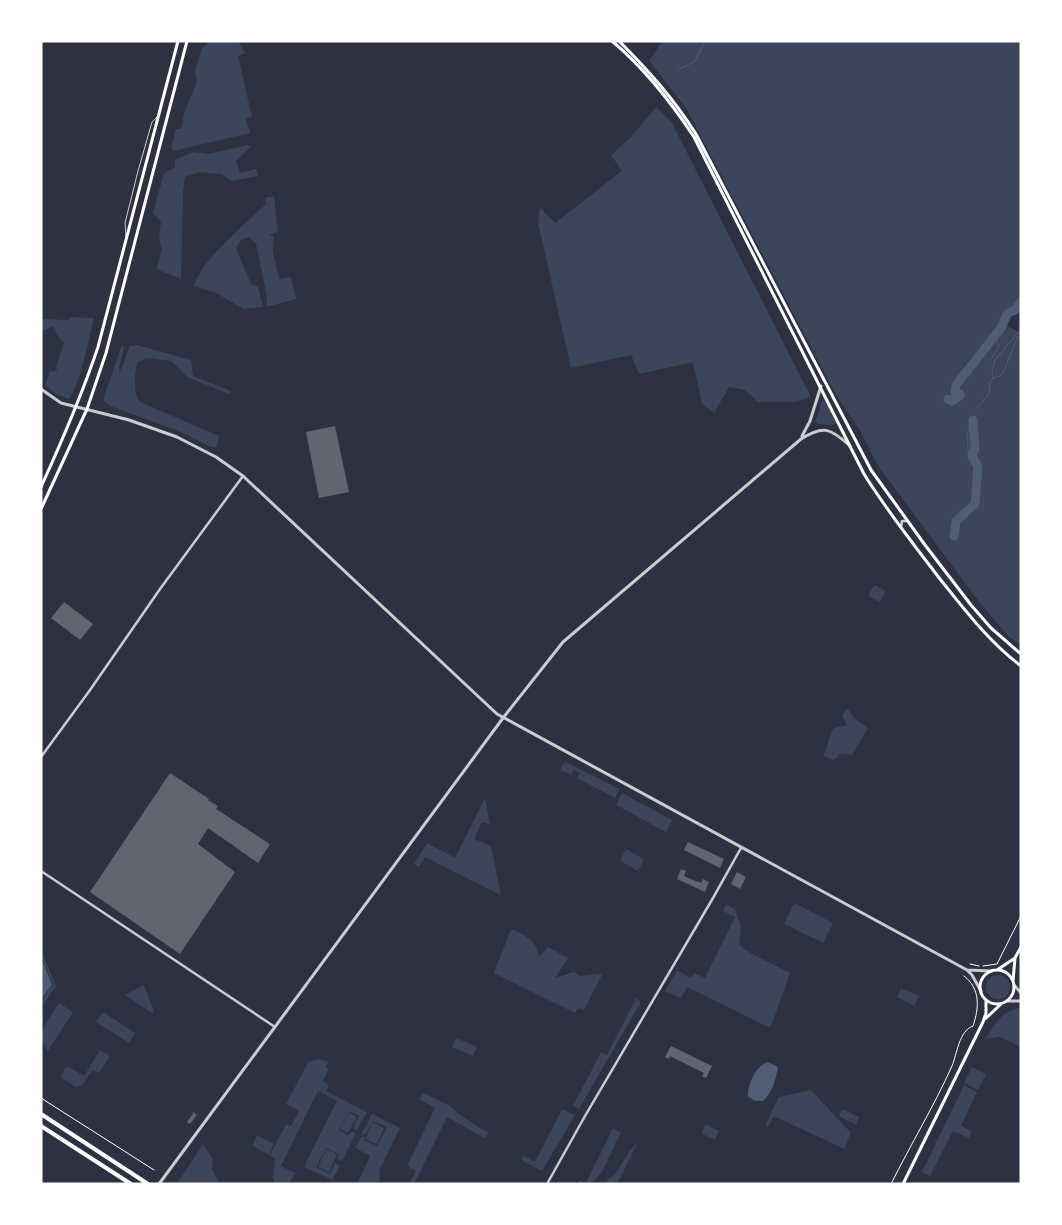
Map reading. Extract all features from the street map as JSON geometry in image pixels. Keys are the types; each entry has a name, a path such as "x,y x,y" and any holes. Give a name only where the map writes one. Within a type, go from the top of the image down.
{"main road":[{"path":"41,487 87,380 98,347 178,41"},
{"path":"41,508 87,409 114,327 187,41"},
{"path":"612,41 650,79 680,116 694,138 850,446 878,495 901,528 967,613 1001,650 1021,666"},
{"path":"619,41 654,76 696,134 858,447 886,492 971,605 997,633 1021,654"},
{"path":"903,1184 983,1022 986,1013 986,1000 981,991 981,981 991,971 1005,966 1015,958 1021,947"},
{"path":"986,1000 994,1004 1002,1003 1007,1001 1013,994 1015,958"},
{"path":"996,970 1007,973 1014,983"},
{"path":"983,1022 1002,1003"},
{"path":"41,1114 148,1184"},
{"path":"41,1126 132,1184"}],"street":[{"path":"124,247 130,244 134,246 134,250"},
{"path":"801,438 810,422 821,386"},
{"path":"41,389 61,403 129,420 177,438 216,457 243,476 497,714 967,970 981,991"},
{"path":"159,1184 503,718 563,642 801,438 814,431 826,429 839,436 850,446"},
{"path":"41,757 243,476"},
{"path":"901,528 900,524 902,521 908,522"},
{"path":"547,1184 741,848"},
{"path":"41,870 276,1028"},
{"path":"967,970 991,971"},
{"path":"1014,983 1021,993"},
{"path":"1007,1001 1021,1000"}],"path":[{"path":"970,964 980,966 996,964 1021,916"},
{"path":"891,1184 941,1089 967,1029 973,1026 976,1018 977,995 973,985 964,976"},
{"path":"41,1098 154,1170"}],"shaded area":[{"path":"210,41 238,41 245,53 238,56 252,117 246,119 250,133 174,151 171,148 176,129 181,129 184,113 197,81 195,70 202,48"},
{"path":"659,41 1021,41 1021,309 1010,314 1005,325 1021,333 1021,645 1008,636 980,603 878,466 861,432 836,395 686,108 649,61 661,43"},
{"path":"656,107 672,123 811,397 796,402 758,402 745,390 729,387 714,413 702,404 693,362 639,374 631,355 571,368 538,223 540,207 555,223 622,171 611,155 631,137"},
{"path":"248,145 251,147 236,161 240,173 256,169 258,175 232,181 221,174 200,172 185,177 181,279 156,269 162,250 159,238 161,222 153,213 164,173 175,167 175,160 193,152 208,154"},
{"path":"274,196 278,232 269,235 274,236 273,251 279,279 291,277 296,299 266,307 267,297 256,244 249,237 242,239 236,248 251,284 258,287 263,307 244,309 216,293 194,286 198,276 213,255 266,204 265,198"},
{"path":"70,317 94,318 78,381 69,399 57,395 45,385 50,372 57,370 56,367 64,342 59,338 53,326 41,332 41,319 69,320"},
{"path":"122,344 124,348 119,368 120,372 130,346 137,345 191,360 193,376 231,391 229,394 187,377 171,361 146,358 137,363 135,388 140,402 219,436 217,447 211,447 176,430 110,406 103,400"},
{"path":"822,402 826,402 836,423 834,425 818,424 815,422"},
{"path":"874,585 886,591 880,602 868,596"},
{"path":"847,708 855,719 868,728 852,755 839,754 833,760 823,756 834,728 847,725 842,716"},
{"path":"566,762 619,789 615,798 577,778 580,773 574,770 571,775 561,770 561,766"},
{"path":"622,793 672,820 666,832 616,805"},
{"path":"485,798 490,824 482,822 474,839 491,846 501,895 425,857 419,867 414,864 427,843 455,858"},
{"path":"626,849 644,859 638,871 620,861"},
{"path":"794,903 833,923 823,943 784,924"},
{"path":"726,904 735,909 741,926 739,944 745,950 790,973 770,1028 687,987 681,998 665,991 677,970 691,978 694,973 705,978 735,917 723,911"},
{"path":"511,929 530,939 536,946 539,957 548,947 568,958 555,978 574,972 580,976 602,975 584,1010 578,1008 575,1013 494,973"},
{"path":"41,950 56,986 42,1006 43,1010 41,1013 41,1000 53,985 41,956"},
{"path":"41,957 52,985 41,999"},
{"path":"993,975 1003,975 1010,982 1010,992 1003,999 993,999 986,992 986,982"},
{"path":"144,985 154,1012 152,1013 125,995"},
{"path":"901,988 919,996 914,1006 897,997"},
{"path":"636,998 641,1002 579,1109 573,1106 601,1052 607,1055"},
{"path":"59,1003 73,1012 48,1051 41,1039 41,1031"},
{"path":"1021,1008 1021,1047 1000,1037 986,1039 999,1019 1014,1009"},
{"path":"103,1012 135,1033 129,1043 96,1022"},
{"path":"456,1038 477,1047 473,1056 452,1047"},
{"path":"100,1050 110,1056 99,1073 93,1070 82,1085 76,1087 60,1077 67,1066 84,1076"},
{"path":"320,1059 328,1062 326,1067 329,1069 323,1081 329,1085 326,1091 367,1112 357,1130 353,1128 359,1116 349,1111 339,1130 349,1135 352,1131 356,1133 342,1161 337,1159 339,1154 326,1148 316,1167 330,1174 335,1163 340,1166 332,1180 304,1167 337,1101 318,1091 281,1166 295,1173 289,1184 275,1184 273,1177 275,1159 270,1155 286,1124 291,1126 299,1111 286,1104 309,1061"},
{"path":"768,1062 778,1067 775,1081 766,1098 763,1101 756,1101 748,1097 749,1087 756,1071"},
{"path":"972,1067 986,1074 978,1090 964,1083"},
{"path":"964,1085 977,1092 961,1126 972,1131 969,1138 953,1131 930,1176 922,1172"},
{"path":"811,1090 851,1133 844,1149 774,1116 768,1127 765,1125 779,1097"},
{"path":"423,1093 449,1105 457,1113 488,1133 485,1138 447,1117 414,1184 409,1184 416,1171 407,1166 435,1108 419,1099"},
{"path":"562,1109 575,1115 542,1171 521,1160 524,1156 535,1162"},
{"path":"842,1109 859,1117 856,1125 839,1116"},
{"path":"349,1112 357,1117 348,1133 340,1129"},
{"path":"372,1114 400,1128 379,1171 380,1178 378,1184 357,1184 370,1156 355,1148 361,1137 365,1136 364,1140 377,1146 387,1127 373,1121 366,1134 361,1135"},
{"path":"373,1122 384,1128 377,1144 365,1139"},
{"path":"706,1124 719,1131 715,1140 701,1133"},
{"path":"613,1128 621,1133 602,1172 591,1184 578,1184 579,1180 586,1183"},
{"path":"257,1135 274,1144 269,1155 252,1146"},
{"path":"638,1142 617,1184 604,1184 616,1173 630,1150"},
{"path":"203,1144 213,1159 212,1169 220,1184 177,1184"},
{"path":"326,1149 337,1154 329,1172 318,1167"}],"building":[{"path":"335,426 349,492 319,498 306,432"},
{"path":"64,602 93,624 80,640 51,618"},
{"path":"170,773 218,806 216,809 270,844 258,863 208,828 198,844 235,872 180,954 90,892"},
{"path":"688,842 724,859 720,868 684,850"},
{"path":"681,869 686,871 684,876 701,883 703,879 709,882 705,892 677,879"},
{"path":"737,872 746,877 740,889 731,884"},
{"path":"671,1046 712,1066 706,1078 702,1076 704,1073 670,1056 669,1059 665,1057"},
{"path":"194,1112 197,1115 190,1124 187,1122"}],"waterway":[{"path":"678,70 695,61 705,41"},
{"path":"948,399 952,401 960,396 960,394 955,392 956,385 1001,328 1008,313 1015,310 1021,302"},
{"path":"977,408 990,393 989,383 993,379 992,370 995,360 1021,329"},
{"path":"993,378 1000,376 1004,371 1020,331"},
{"path":"990,360 999,347 997,342 992,339"},
{"path":"973,420 967,433 969,460 978,467"},
{"path":"954,536 956,521 975,504 978,467 972,455 975,449 973,420"}]}
